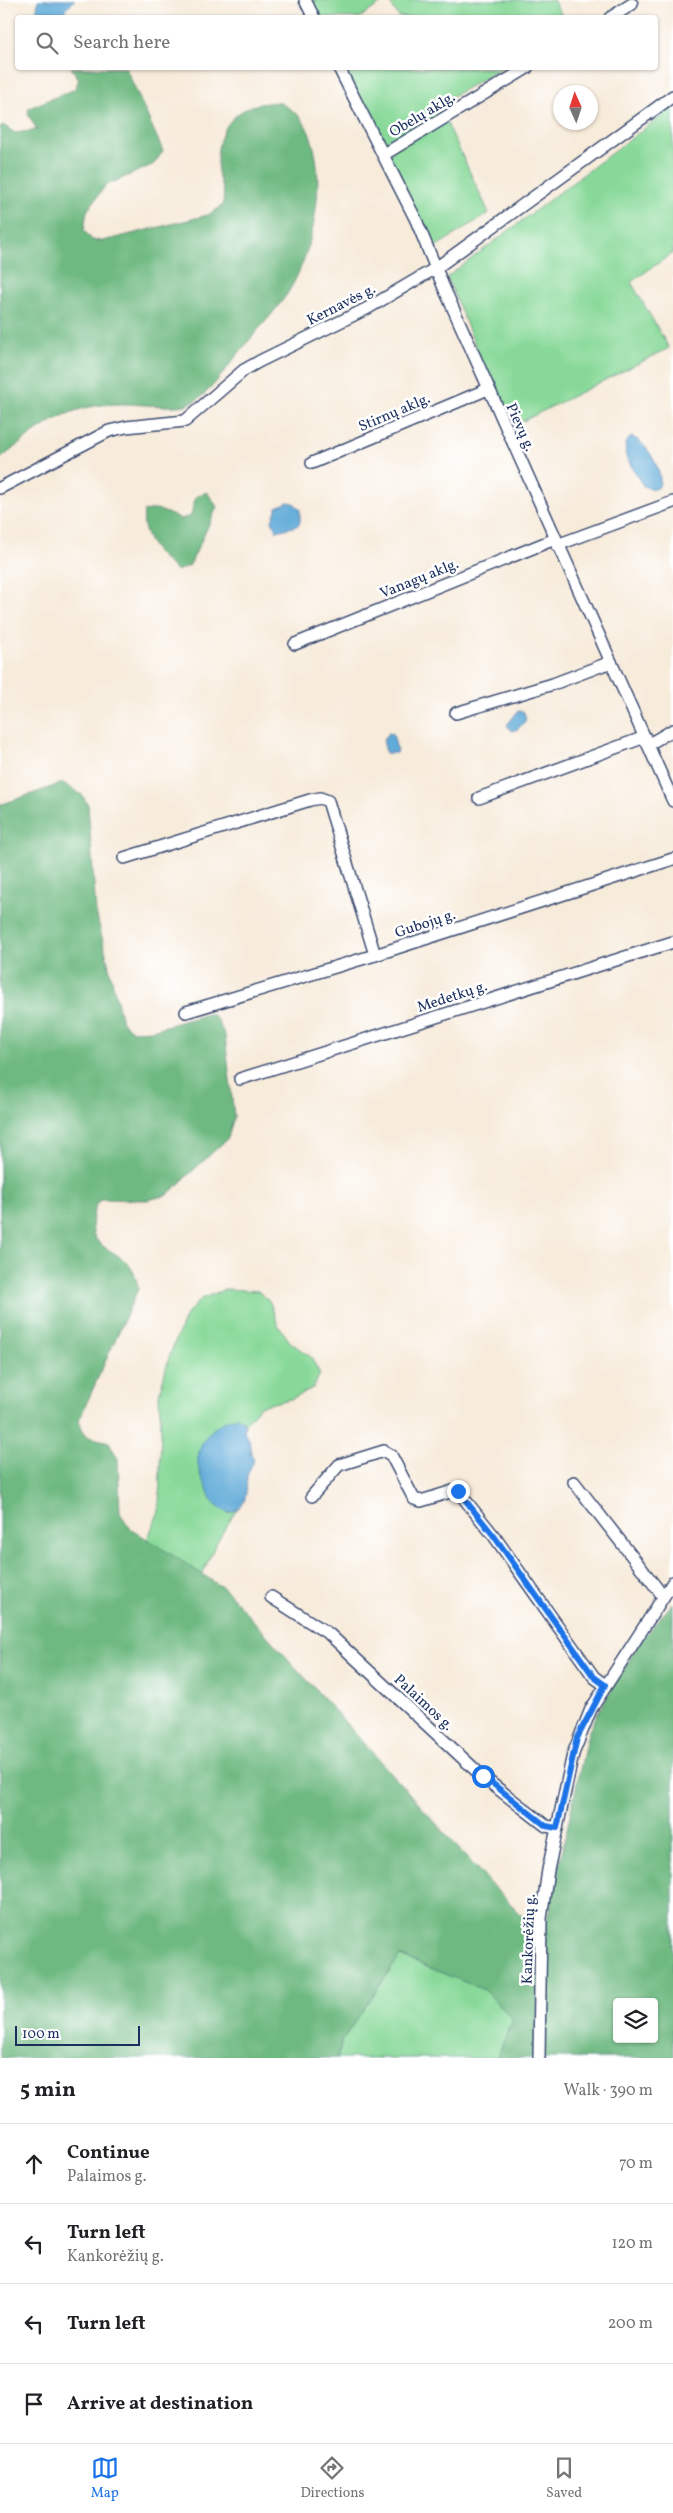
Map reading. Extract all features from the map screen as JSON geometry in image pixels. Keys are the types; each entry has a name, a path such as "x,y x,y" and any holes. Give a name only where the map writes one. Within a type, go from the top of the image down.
{"street":[{"path":"305,0 312,15"},
{"path":"615,15 632,4"},
{"name":"Pievų g.","path":"340,70 416,220 488,389 673,801"},
{"name":"Obelų aklg.","path":"383,155 524,70"},
{"name":"Kernavės g.","path":"0,488 109,431 126,427 185,421 244,370 260,360 368,308 436,268 673,96"},
{"name":"Stirnų aklg.","path":"312,463 488,389"},
{"name":"Vanagų aklg.","path":"295,644 556,542 673,502"},
{"path":"456,713 553,684 611,662"},
{"path":"479,798 673,730"},
{"path":"124,858 310,800 320,798 328,801 375,955"},
{"name":"Gubojų g.","path":"186,1012 375,955 673,859"},
{"name":"Medetkų g.","path":"240,1079 673,942"},
{"path":"312,1496 339,1465 384,1451 390,1455 414,1499 421,1501 452,1490 458,1491 494,1536 594,1677 605,1685"},
{"path":"574,1482 663,1596"},
{"name":"Kankorėžių g.","path":"539,2058 541,1919 548,1870 577,1738 605,1685 673,1582"},
{"name":"Palaimos g.","path":"271,1597 329,1634 483,1776 546,1826 557,1828"}],"green space":[{"path":"308,0 386,0 364,15 316,15"},
{"path":"388,0 553,0 562,15 398,15"},
{"path":"72,70 127,70 163,151 154,164 105,186 87,211 84,230 92,240 103,241 208,215 222,206 223,192 217,162 223,133 234,117 242,111 255,105 279,102 300,117 310,135 316,157 318,181 312,231 297,276 287,294 215,383 201,397 180,406 104,405 71,412 29,436 0,459 0,127 3,125 15,133 37,130 28,114 29,108 75,89 79,79"},
{"path":"344,70 499,70 438,104 489,213 432,249"},
{"path":"673,107 673,253 631,282 669,348 509,428 447,277"},
{"path":"207,492 217,507 190,565 177,571 163,559 148,538 143,521 144,511 157,509 181,519 191,516 195,497"},
{"path":"63,783 82,795 88,805 96,912 122,1022 133,1031 152,1030 211,1013 218,1021 225,1036 234,1116 228,1138 167,1195 148,1200 101,1199 96,1204 92,1227 94,1236 98,1242 125,1261 131,1268 136,1278 138,1289 79,1420 85,1436 109,1442 118,1459 120,1513 130,1528 225,1589 489,1882 531,1924 546,1925 588,1733 598,1712 641,1640 673,1603 673,2058 497,2058 513,2019 485,1990 400,1956 343,2039 337,2058 0,2058 0,805"},
{"path":"226,1289 258,1291 270,1302 278,1325 291,1343 311,1357 320,1374 313,1388 291,1399 260,1406 245,1424 243,1420 221,1423 205,1439 204,1472 208,1491 212,1499 229,1513 237,1509 215,1545 202,1575 147,1540 159,1511 161,1430 159,1395 169,1357 186,1315 201,1299"},
{"path":"400,1956 485,1990 513,2019 497,2058 337,2058 343,2039"}],"water":[{"path":"38,0 75,0 65,10 64,15 36,15"},
{"path":"631,437 637,439 653,458 660,475 658,488 653,489 643,486 626,457 625,443"},
{"path":"288,502 294,503 300,509 300,522 297,526 277,531 272,521 277,507"},
{"path":"518,711 524,712 526,720 518,729 511,731 507,725"},
{"path":"389,733 393,734 396,753 386,753 383,739"},
{"path":"238,1417 245,1424 244,1431 250,1441 251,1454 254,1460 248,1474 245,1499 240,1507 229,1513 217,1506 211,1499 200,1475 198,1461 202,1443 207,1436 221,1423"}],"route":[{"path":"458,1491 494,1536 594,1677 605,1685 577,1738 557,1828 546,1826 483,1776"}]}
